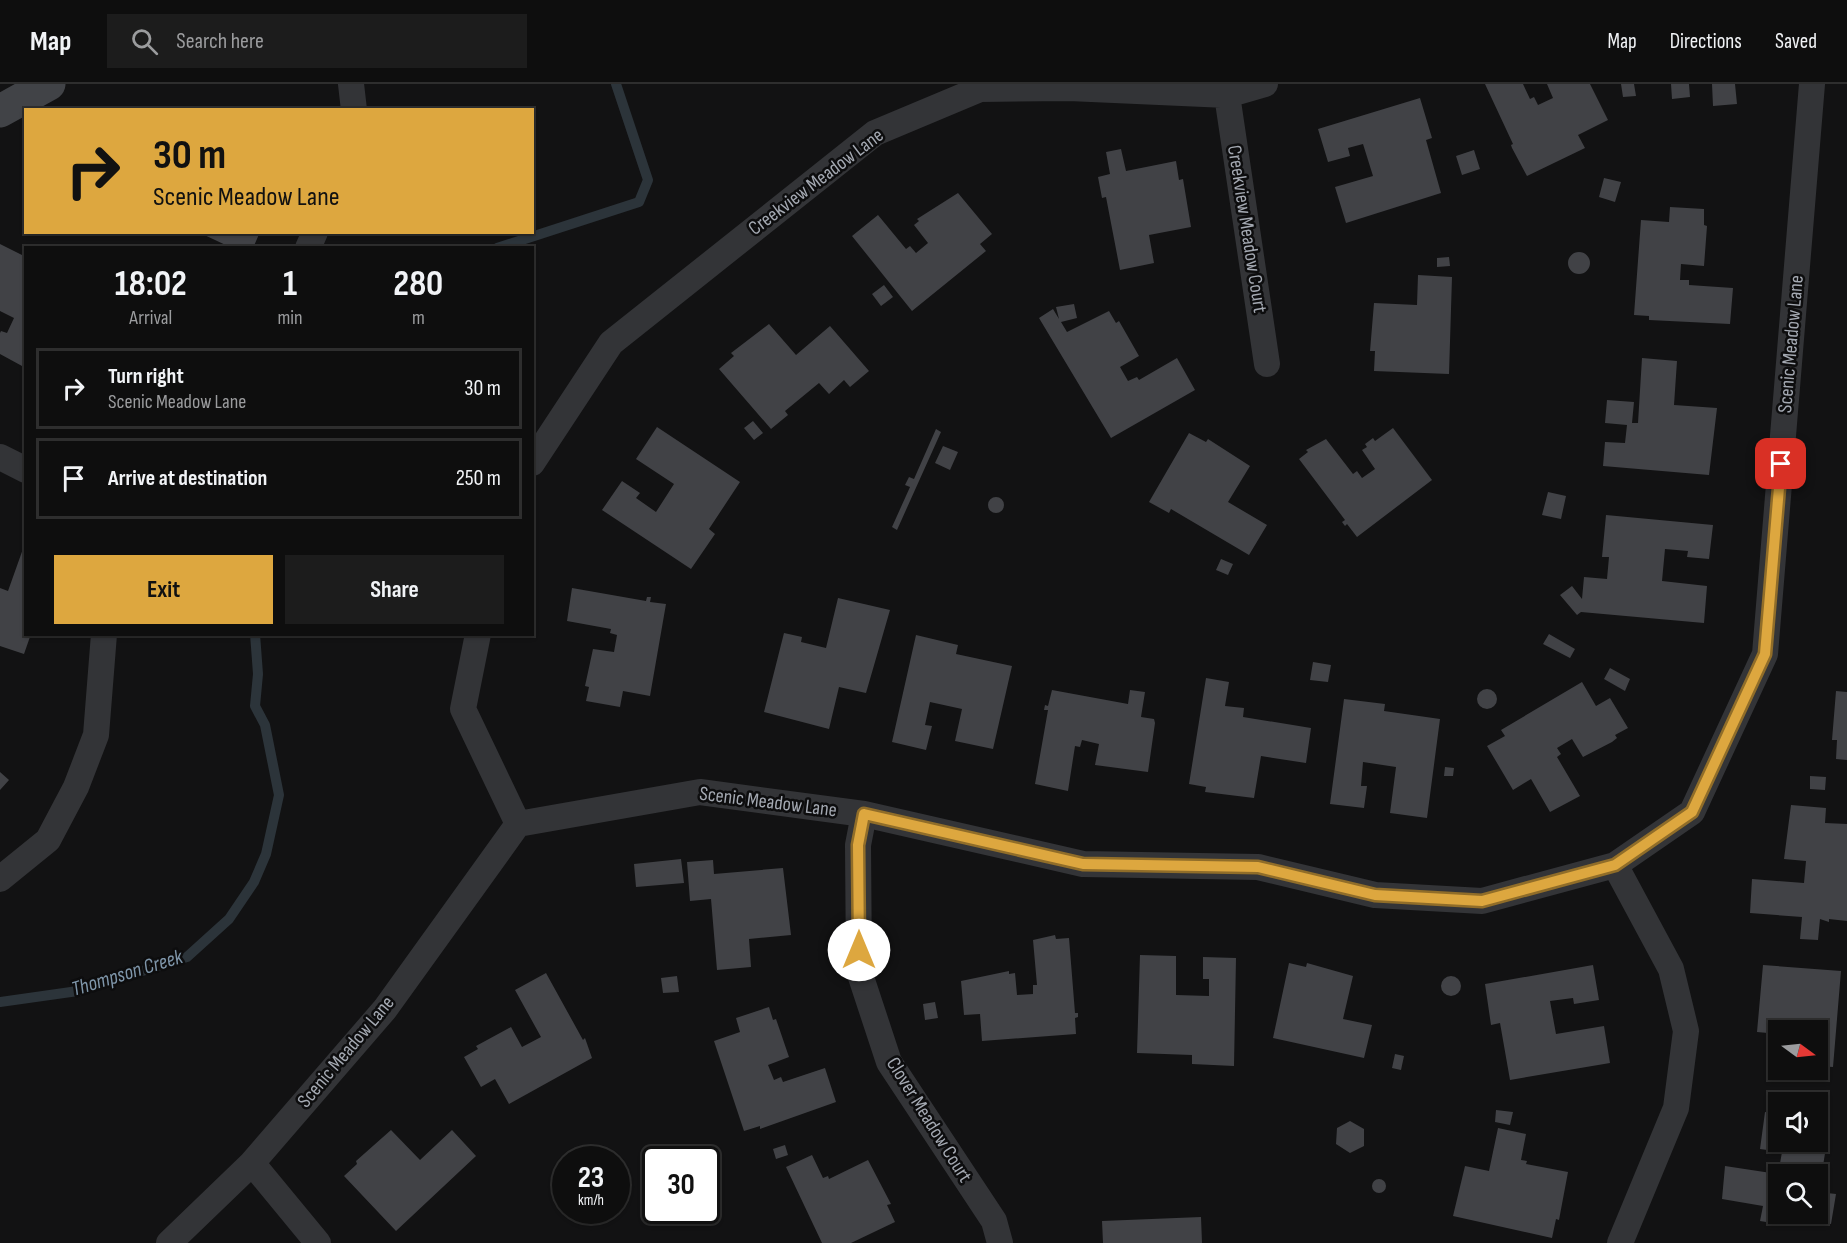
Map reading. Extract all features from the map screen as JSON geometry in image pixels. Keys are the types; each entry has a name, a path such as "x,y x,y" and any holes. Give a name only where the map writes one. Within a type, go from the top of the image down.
{"street":[{"path":"0,111 49,84"},
{"path":"351,84 354,108"},
{"name":"Creekview Meadow Lane","path":"534,460 611,343 875,133 980,89 1070,88 1227,94 1264,84"},
{"name":"Scenic Meadow Lane","path":"169,1243 252,1162 385,1009 518,824 700,792 864,814 1083,864 1258,867 1375,895 1482,901 1615,865 1692,812 1765,654 1812,84"},
{"name":"Creekview Meadow Court","path":"1227,94 1267,364"},
{"path":"0,457 24,469"},
{"path":"0,879 48,840 76,787 96,735 104,636"},
{"path":"478,636 463,709 518,824"},
{"name":"Clover Meadow Court","path":"864,814 858,845 859,971 889,1062 994,1221 1000,1243"},
{"path":"1615,865 1671,969 1686,1031 1677,1108 1620,1243"},
{"path":"252,1162 318,1243"}],"building":[{"path":"1485,84 1523,84 1530,99 1534,97 1538,105 1553,98 1547,84 1590,84 1608,120 1578,135 1585,148 1527,176 1512,148 1513,144"},
{"path":"1621,84 1634,84 1636,96 1623,97"},
{"path":"1671,84 1689,84 1690,97 1672,99"},
{"path":"1712,84 1735,84 1737,104 1713,106"},
{"path":"1420,98 1432,138 1426,140 1441,193 1346,223 1335,187 1373,176 1363,144 1348,148 1350,156 1328,162 1318,129"},
{"path":"1121,149 1126,171 1176,161 1179,180 1183,179 1191,227 1149,235 1154,263 1120,270 1106,197 1102,198 1098,177 1110,174 1106,152"},
{"path":"1474,150 1480,169 1462,175 1456,156"},
{"path":"1604,178 1621,182 1615,202 1599,197"},
{"path":"958,193 992,234 980,244 986,251 912,311 852,236 878,215 906,249 910,246 916,253 928,243 914,225 919,221 917,219"},
{"path":"1670,207 1704,209 1704,225 1707,226 1704,266 1681,264 1680,280 1689,280 1689,285 1733,288 1730,324 1649,320 1649,316 1634,315 1641,220 1669,222"},
{"path":"202,234 259,234 254,246 228,246"},
{"path":"0,244 24,256 24,362 22,366 0,354 0,333 1,331 7,333 14,318 0,311"},
{"path":"1579,252 1587,255 1590,263 1587,271 1579,274 1571,271 1568,263 1571,255"},
{"path":"1449,257 1450,266 1437,267 1437,258"},
{"path":"1418,275 1452,277 1449,374 1374,371 1375,351 1370,351 1374,303 1417,305"},
{"path":"884,285 893,297 881,306 872,294"},
{"path":"1074,304 1077,318 1061,322 1067,332 1109,311 1116,323 1119,321 1139,356 1120,367 1128,381 1137,377 1139,380 1177,358 1195,390 1111,438 1039,318 1053,309 1059,319 1056,307"},
{"path":"769,324 796,355 830,326 869,371 850,387 844,380 829,394 819,383 785,411 788,415 771,429 719,369 734,356 731,353"},
{"path":"1642,358 1677,361 1674,405 1717,408 1709,475 1603,466 1605,442 1625,443 1627,425 1605,423 1607,400 1634,402 1632,423 1638,423"},
{"path":"753,421 763,433 754,440 744,428"},
{"path":"657,427 740,482 709,529 715,534 691,569 602,510 622,481 640,493 636,498 656,512 674,484 636,459"},
{"path":"1393,428 1432,480 1357,537 1347,524 1345,526 1342,522 1345,520 1299,459 1308,452 1306,450 1326,439 1353,474 1357,471 1362,478 1375,469 1362,450 1367,447 1365,444 1373,438 1375,441"},
{"path":"936,429 941,432 897,530 892,527 910,487 905,485 909,477 914,479"},
{"path":"1189,433 1206,442 1208,439 1250,466 1228,502 1267,525 1249,555 1171,509 1169,513 1149,502"},
{"path":"943,446 958,452 950,470 935,463"},
{"path":"1548,492 1566,496 1561,519 1542,515"},
{"path":"996,497 1002,499 1004,505 1002,511 996,513 990,511 988,505 990,499"},
{"path":"1606,515 1713,525 1709,559 1687,557 1688,551 1665,549 1662,581 1707,586 1704,623 1581,612 1577,615 1560,595 1572,586 1582,599 1584,577 1607,579 1609,557 1602,557"},
{"path":"24,546 24,636 30,636 24,654 0,646 0,588 8,591"},
{"path":"1221,559 1233,564 1228,575 1216,570"},
{"path":"572,588 646,601 647,597 651,597 650,602 666,604 650,696 623,691 620,707 586,701 589,687 585,686 593,649 614,652 617,635 610,633 611,629 567,621"},
{"path":"838,598 890,610 866,693 839,687 829,729 764,712 784,633 802,637 801,642 826,648"},
{"path":"1549,634 1575,649 1570,658 1543,644"},
{"path":"916,635 958,645 956,654 1012,666 993,749 955,741 962,709 930,702 925,725 932,726 926,750 892,742"},
{"path":"1313,662 1331,665 1328,682 1310,680"},
{"path":"1610,668 1630,679 1625,691 1604,679"},
{"path":"1206,678 1229,682 1225,706 1244,708 1243,717 1311,728 1306,763 1261,756 1254,798 1205,792 1206,787 1189,784"},
{"path":"1582,682 1596,706 1610,698 1628,728 1615,735 1617,738 1612,742 1583,757 1572,739 1557,748 1561,754 1557,757 1580,796 1550,812 1531,779 1513,790 1487,746 1505,736 1501,730"},
{"path":"1483,689 1491,689 1497,695 1497,703 1491,709 1483,709 1477,703 1477,695"},
{"path":"1052,690 1128,704 1130,690 1145,692 1141,717 1154,719 1155,723 1148,772 1095,765 1099,744 1082,740 1080,747 1075,746 1068,791 1035,784 1048,710 1044,710 1045,705 1048,706"},
{"path":"1836,691 1847,692 1847,760 1836,759 1837,740 1832,740"},
{"path":"1344,699 1385,704 1384,711 1440,719 1427,818 1390,813 1396,767 1363,762 1361,786 1367,786 1364,808 1330,804"},
{"path":"1445,767 1454,768 1453,776 1444,776"},
{"path":"0,772 9,780 0,790"},
{"path":"1810,776 1826,777 1825,790 1810,789"},
{"path":"1791,805 1826,808 1825,823 1847,824 1847,921 1829,919 1829,922 1820,919 1818,940 1800,939 1802,917 1750,913 1752,879 1804,883 1806,861 1784,859"},
{"path":"681,859 684,883 636,887 634,864"},
{"path":"713,860 714,874 783,868 791,935 749,939 751,967 717,970 711,899 690,901 687,862"},
{"path":"1055,935 1056,939 1069,938 1075,1013 1078,1013 1078,1017 1075,1018 1076,1034 982,1041 980,1014 964,1015 961,981 1009,971 1009,974 1015,973 1017,995 1033,994 1033,985 1037,985 1033,940"},
{"path":"1140,955 1176,956 1176,995 1209,996 1209,979 1203,979 1203,957 1236,958 1234,1066 1192,1064 1192,1055 1137,1053"},
{"path":"1289,963 1306,967 1307,963 1353,976 1343,1019 1372,1025 1364,1058 1273,1038"},
{"path":"1593,965 1599,1000 1574,1004 1573,998 1550,1001 1556,1034 1604,1026 1610,1063 1510,1080 1500,1023 1491,1025 1485,984"},
{"path":"1763,965 1841,971 1833,1067 1828,1067 1828,1020 1768,1020 1768,1033 1757,1032"},
{"path":"546,973 583,1040 585,1038 592,1058 509,1104 495,1079 481,1087 464,1057 478,1049 476,1046 511,1027 522,1047 541,1037 515,990"},
{"path":"677,976 679,992 663,993 661,978"},
{"path":"1447,976 1455,976 1461,982 1461,990 1455,996 1447,996 1441,990 1441,982"},
{"path":"935,1002 938,1018 925,1020 923,1004"},
{"path":"769,1007 773,1020 776,1019 789,1057 768,1065 774,1080 781,1077 783,1082 825,1068 836,1102 760,1129 760,1126 744,1131 714,1041 740,1032 736,1018"},
{"path":"1395,1054 1404,1056 1401,1070 1392,1068"},
{"path":"1496,1110 1513,1112 1510,1125 1495,1122"},
{"path":"1765,1112 1768,1112 1768,1150 1760,1149"},
{"path":"1350,1121 1364,1129 1364,1146 1350,1153 1336,1144 1337,1128"},
{"path":"1498,1128 1526,1134 1521,1160 1527,1161 1526,1164 1568,1172 1559,1220 1556,1219 1552,1238 1453,1216 1465,1166 1489,1171"},
{"path":"391,1130 420,1160 452,1130 476,1156 396,1231 344,1176 357,1164 356,1161"},
{"path":"785,1145 788,1155 776,1159 773,1149"},
{"path":"1782,1152 1825,1152 1823,1164 1780,1164"},
{"path":"812,1155 823,1178 828,1176 829,1179 868,1160 891,1204 887,1205 895,1222 851,1243 822,1243 786,1167"},
{"path":"1725,1166 1768,1173 1768,1222 1760,1221 1763,1206 1722,1199"},
{"path":"1376,1179 1382,1179 1386,1186 1382,1193 1376,1193 1372,1189 1372,1183"},
{"path":"1828,1193 1836,1194 1831,1224 1828,1224"},
{"path":"1201,1217 1202,1243 1103,1243 1102,1221"}],"waterway":[{"name":"Thompson Creek","path":"503,246 639,202 648,180 616,84"},
{"name":"Thompson Creek","path":"0,1002 78,991 187,957 229,919 254,882 266,854 279,795 265,725 255,706 258,674 255,636"}],"route":[{"path":"859,950 858,845 864,814 1083,864 1258,867 1375,895 1482,901 1615,865 1692,812 1765,654 1781,464"}]}
